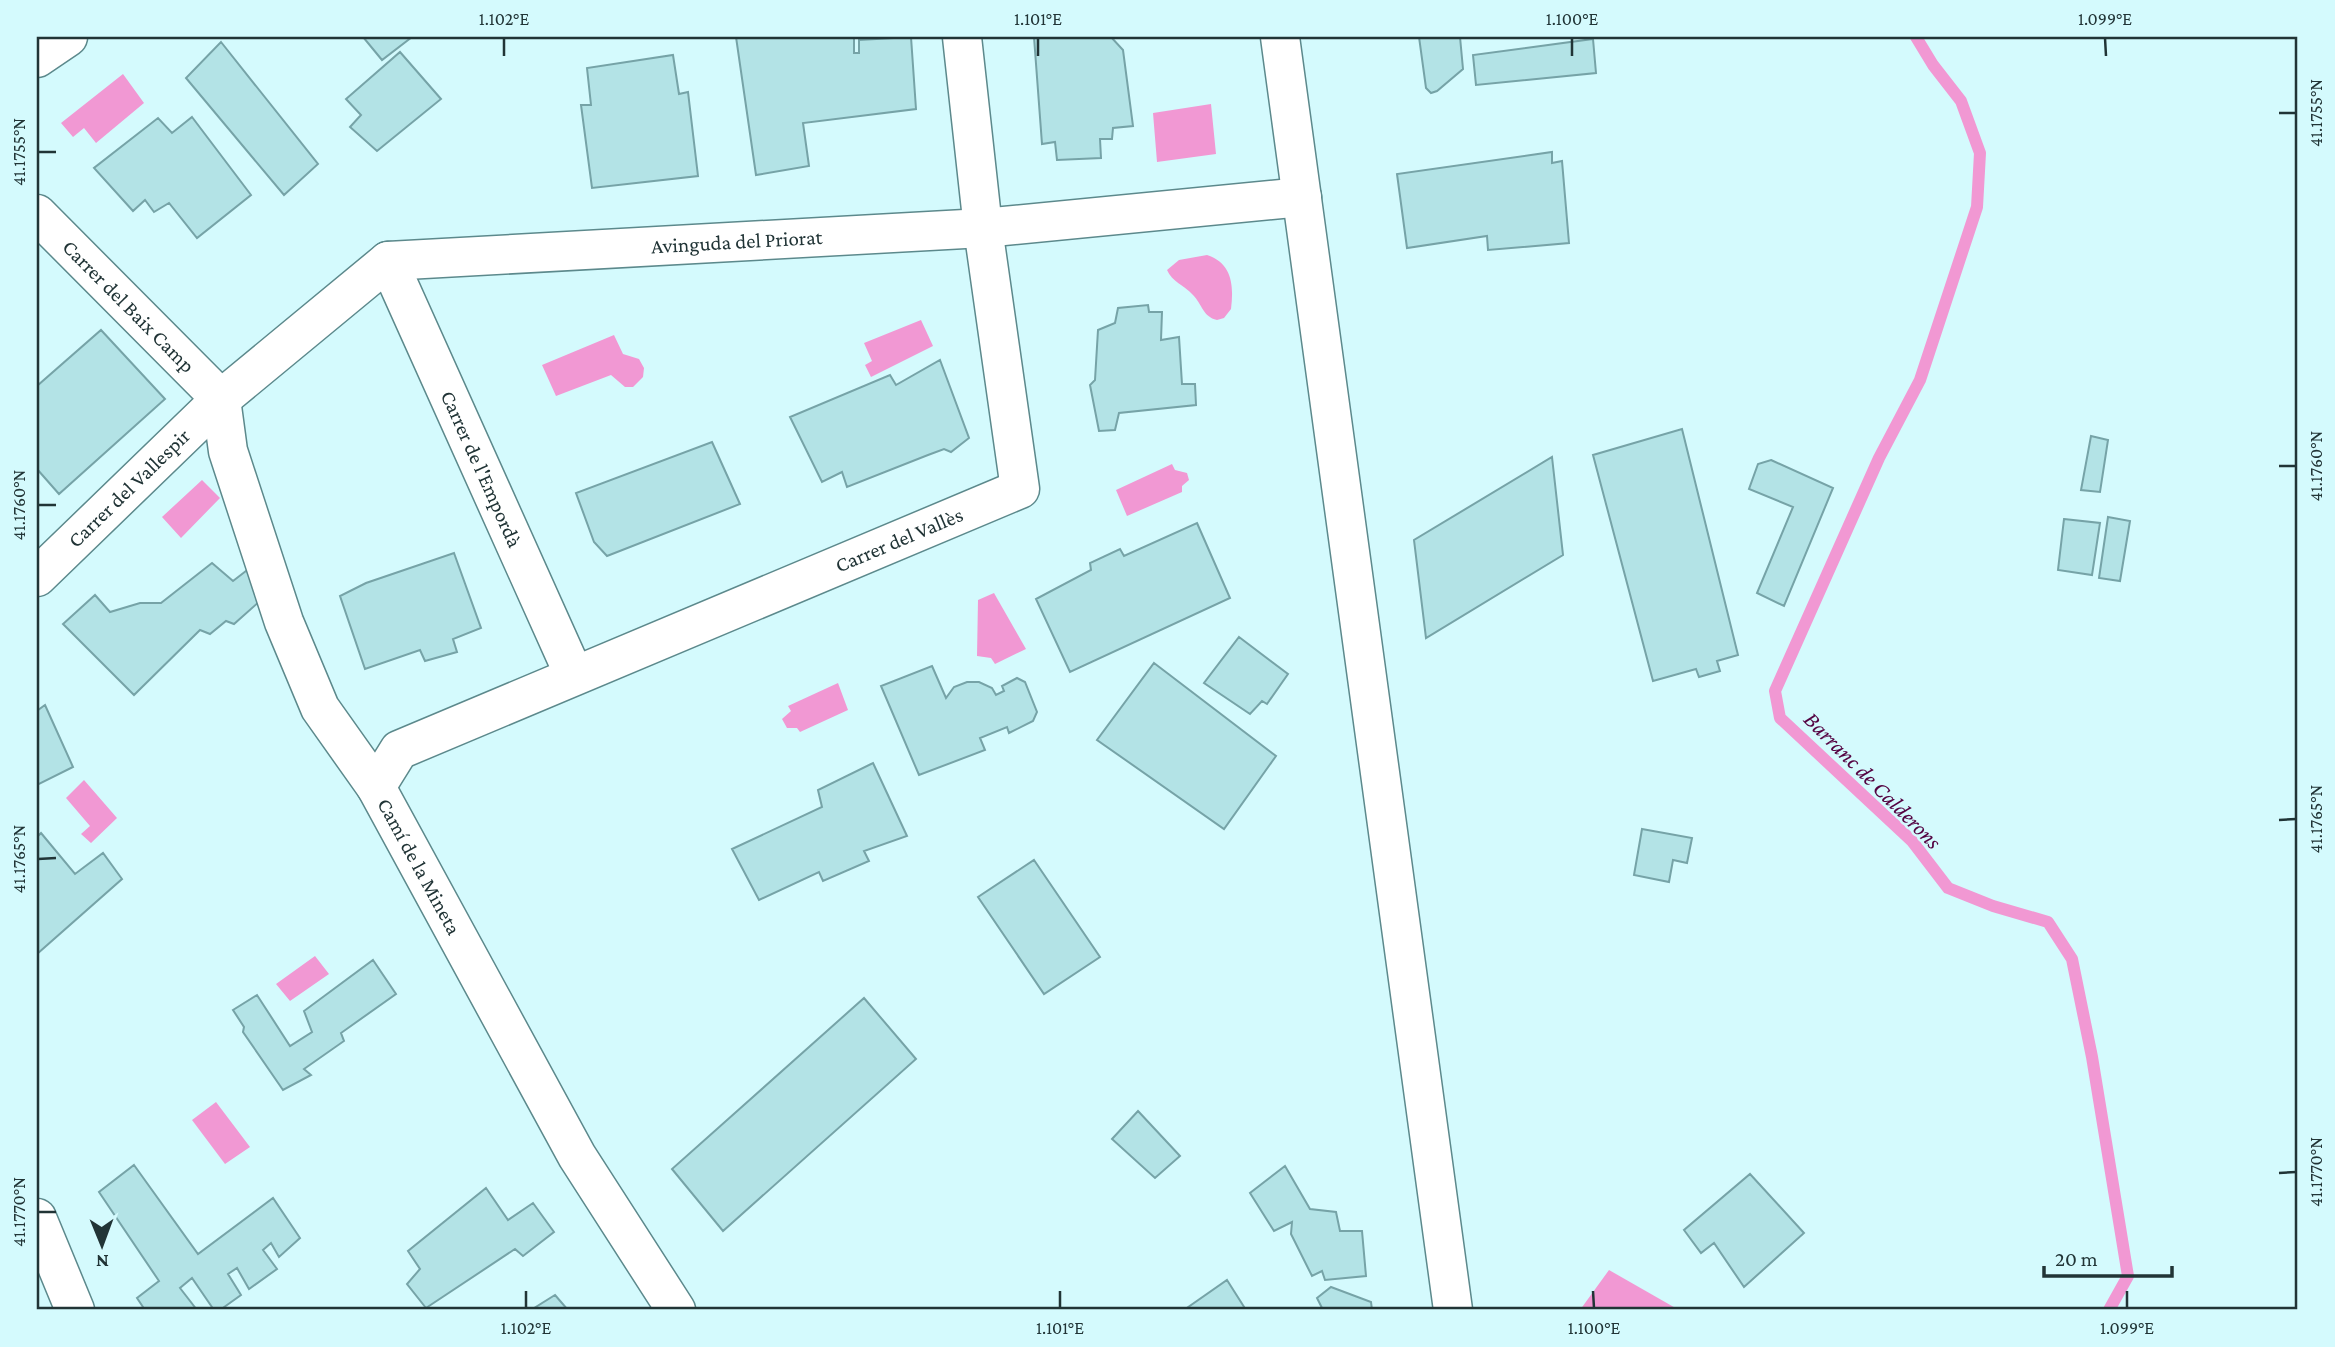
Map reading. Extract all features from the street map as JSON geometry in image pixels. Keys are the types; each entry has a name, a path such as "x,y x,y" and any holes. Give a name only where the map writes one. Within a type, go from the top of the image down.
{"street":[{"path":"37,58 68,37"},
{"name":"Carrer del Vallès","path":"376,787 399,750 1020,489 984,228 962,37"},
{"path":"1280,37 1453,1310"},
{"name":"Avinguda del Priorat","path":"388,261 984,228 1302,197"},
{"name":"Carrer del Baix Camp","path":"37,214 221,399"},
{"path":"221,399 388,261"},
{"name":"Carrer de l'Empordà","path":"388,261 575,676"},
{"name":"Carrer del Vallespir","path":"37,577 221,399"},
{"name":"Camí de la Mineta","path":"221,399 228,451 284,622 320,708 376,787 577,1156 676,1310"},
{"path":"37,1218 75,1310"}],"shaded area":[{"path":"123,74 144,103 96,143 84,128 73,137 61,123"},
{"path":"1211,104 1216,154 1157,162 1153,113"},
{"path":"1207,255 1222,263 1230,276 1231,309 1224,318 1217,320 1206,313 1193,295 1172,278 1167,270 1179,260"},
{"path":"921,320 933,346 871,377 865,365 872,361 864,343"},
{"path":"614,335 623,354 639,359 644,368 643,377 633,387 625,387 611,375 556,396 542,365"},
{"path":"1172,464 1175,470 1187,473 1189,480 1182,486 1182,492 1127,516 1116,490"},
{"path":"202,480 220,498 181,538 162,517"},
{"path":"994,593 1026,649 995,664 991,658 977,656 978,600"},
{"path":"838,683 848,710 800,732 797,728 787,728 782,719 791,711 788,706"},
{"path":"84,780 117,818 91,843 81,834 90,826 66,798"},
{"path":"315,956 329,974 290,1001 276,984"},
{"path":"216,1102 250,1147 225,1164 192,1120"},
{"path":"1609,1270 1679,1310 1580,1310"}],"building":[{"path":"363,37 412,37 382,60"},
{"path":"736,37 854,37 854,53 859,53 859,40 911,37 916,109 803,123 809,166 756,175"},
{"path":"1034,37 1111,37 1123,50 1133,126 1113,128 1112,139 1100,139 1101,158 1057,160 1055,142 1042,144"},
{"path":"1419,37 1460,37 1463,69 1431,93 1426,88"},
{"path":"1593,39 1596,73 1476,85 1473,55"},
{"path":"221,42 318,164 284,195 186,78"},
{"path":"400,52 441,99 377,151 350,127 361,115 346,99"},
{"path":"673,55 679,94 688,92 698,176 592,188 581,105 591,105 587,68"},
{"path":"192,117 251,195 197,238 169,203 154,212 145,200 133,211 94,168 158,118 172,133"},
{"path":"1552,152 1552,163 1562,161 1569,243 1488,250 1487,236 1407,248 1397,174"},
{"path":"1148,305 1149,312 1162,312 1161,340 1179,337 1182,384 1195,384 1196,405 1119,413 1115,430 1099,431 1090,385 1095,380 1098,330 1115,323 1118,308"},
{"path":"101,330 165,399 59,494 37,469 37,386"},
{"path":"940,360 969,438 951,452 944,449 847,487 842,472 822,482 790,417 890,375 896,385"},
{"path":"1682,429 1738,655 1717,661 1720,671 1699,677 1696,669 1653,681 1593,455"},
{"path":"2091,436 2108,440 2100,492 2081,490"},
{"path":"712,442 740,504 607,556 594,542 576,493"},
{"path":"1552,457 1563,555 1426,638 1414,540"},
{"path":"1771,460 1833,488 1784,606 1757,593 1793,507 1749,489 1758,464"},
{"path":"2108,517 2130,521 2120,581 2099,578"},
{"path":"2064,519 2100,523 2092,575 2058,570"},
{"path":"1197,523 1230,598 1070,672 1036,599 1091,570 1090,563 1120,549 1124,556"},
{"path":"454,553 481,628 453,639 457,652 425,661 420,650 365,669 340,596 366,583"},
{"path":"212,563 233,581 255,564 269,593 234,624 226,621 210,634 200,630 134,695 63,624 95,595 110,612 140,603 161,603"},
{"path":"1239,637 1288,674 1267,704 1262,701 1250,714 1204,683"},
{"path":"1154,663 1276,756 1224,829 1097,740"},
{"path":"932,666 946,698 954,687 967,682 979,682 992,688 996,695 1004,691 1002,686 1017,678 1025,682 1037,712 1033,721 1009,733 1007,727 980,738 985,750 919,775 881,686"},
{"path":"45,705 73,767 37,785 37,706 38,710"},
{"path":"873,763 907,836 864,851 869,861 823,881 819,872 759,900 732,849 822,807 818,790"},
{"path":"1642,829 1692,838 1687,863 1673,860 1669,882 1634,875"},
{"path":"41,833 75,874 103,853 122,879 37,954 37,837"},
{"path":"1034,860 1100,957 1044,994 978,897"},
{"path":"373,960 396,994 341,1033 344,1041 304,1069 311,1075 283,1090 243,1032 244,1027 233,1010 257,995 290,1046 312,1032 304,1011"},
{"path":"864,998 916,1059 723,1231 672,1169"},
{"path":"1138,1111 1180,1156 1155,1178 1112,1139"},
{"path":"134,1165 198,1254 273,1198 300,1238 279,1257 271,1243 263,1250 277,1269 249,1289 237,1268 228,1274 241,1295 220,1310 214,1310 192,1278 180,1288 197,1310 145,1310 137,1298 159,1281 99,1192"},
{"path":"1285,1166 1310,1209 1336,1212 1340,1231 1362,1231 1366,1276 1325,1280 1322,1271 1312,1276 1291,1234 1292,1222 1274,1231 1250,1193"},
{"path":"1750,1174 1804,1233 1744,1287 1714,1243 1701,1253 1684,1230"},
{"path":"486,1188 508,1220 533,1203 554,1232 523,1256 515,1249 426,1308 407,1284 420,1269 408,1251"},
{"path":"1227,1280 1246,1310 1184,1310"},
{"path":"1331,1287 1371,1302 1372,1310 1323,1310 1317,1298"},
{"path":"555,1295 568,1310 531,1310"}],"waterway":[{"name":"Barranc de Calderons","path":"1916,37 1933,65 1961,101 1980,153 1977,207 1920,380 1879,458 1775,691 1780,718 1912,841 1948,888 1993,906 2048,922 2072,959 2092,1057 2128,1276 2109,1310"}]}
